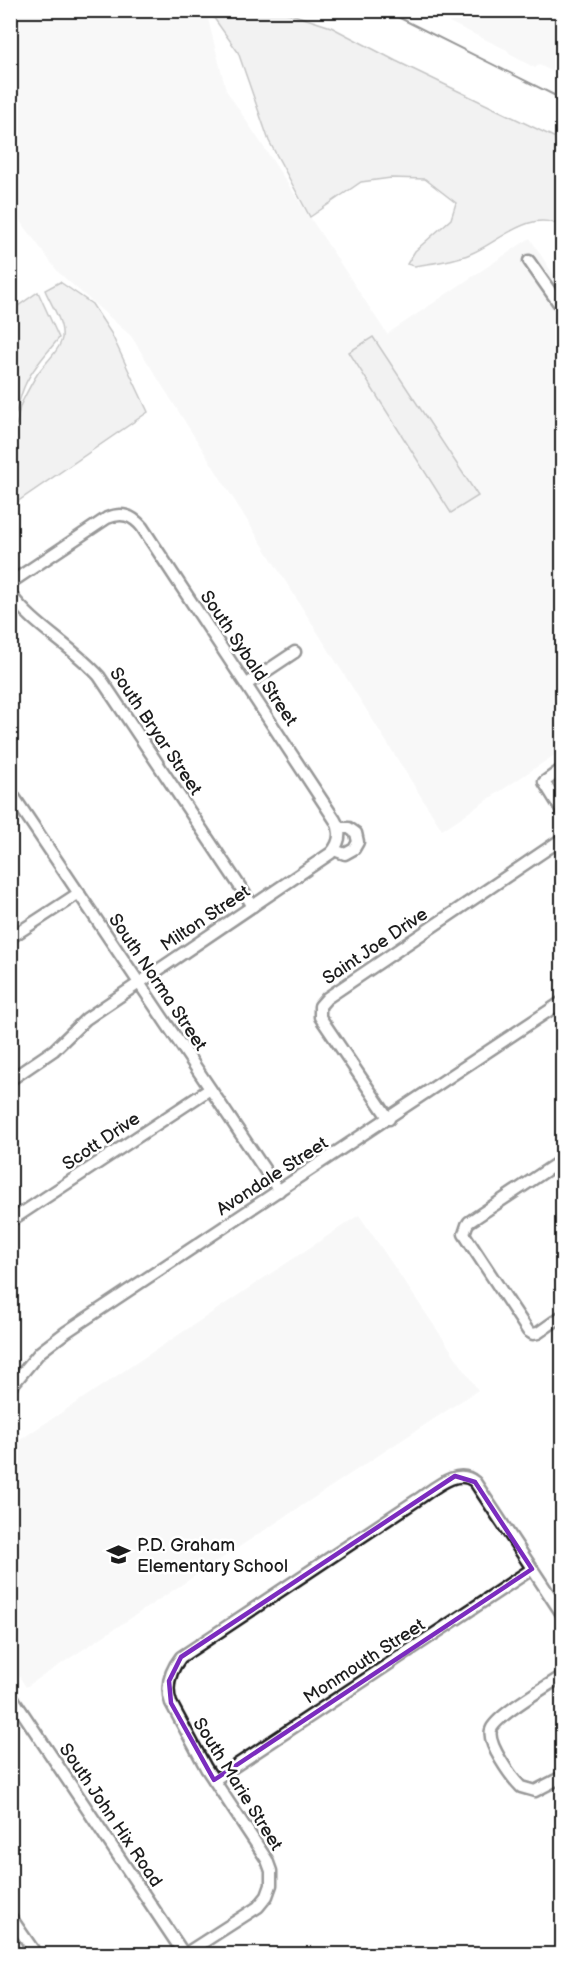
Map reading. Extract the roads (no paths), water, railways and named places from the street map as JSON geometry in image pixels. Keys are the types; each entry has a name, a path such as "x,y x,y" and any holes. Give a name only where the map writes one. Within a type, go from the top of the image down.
{"street":[{"path":"529,261 562,308"},
{"name":"South Sybald Street","path":"10,583 107,518 123,514 132,518 142,527 247,684 335,819 339,833 349,828 356,832 358,842"},
{"name":"South Bryar Street","path":"10,594 30,618 78,654 99,676 253,906"},
{"path":"247,684 295,652"},
{"path":"562,770 544,782 562,811"},
{"name":"South Norma Street","path":"11,794 279,1191"},
{"path":"334,850 339,833"},
{"name":"Saint Joe Drive","path":"389,1119 320,1017 320,1006 327,998 562,839"},
{"name":"Milton Street","path":"10,1080 54,1050 86,1019 138,983 334,850 345,854 354,849 358,842"},
{"path":"10,938 79,893"},
{"name":"Avondale Street","path":"10,1388 28,1365 55,1340 562,1002"},
{"name":"Scott Drive","path":"10,1221 210,1089"},
{"path":"562,1160 470,1222 464,1234 528,1330 537,1334 562,1316"},
{"name":"South Marie Street","path":"185,1954 258,1907 267,1896 271,1885 271,1871 267,1860 214,1780 174,1711 168,1686 175,1664 186,1653 449,1479 464,1476 475,1482 532,1569"},
{"path":"532,1569 560,1611"},
{"name":"Monmouth Street","path":"214,1780 532,1569"},
{"path":"562,1677 497,1719 491,1730 492,1744 517,1784 525,1790 535,1791 562,1777"},
{"name":"South John Hix Road","path":"10,1694 185,1954"},
{"path":"10,1916 36,1954"}],"railway":[{"path":"384,10 562,99"}],"place":[{"name":"P.D. Graham Elementary School","path":"119,1555"}]}
